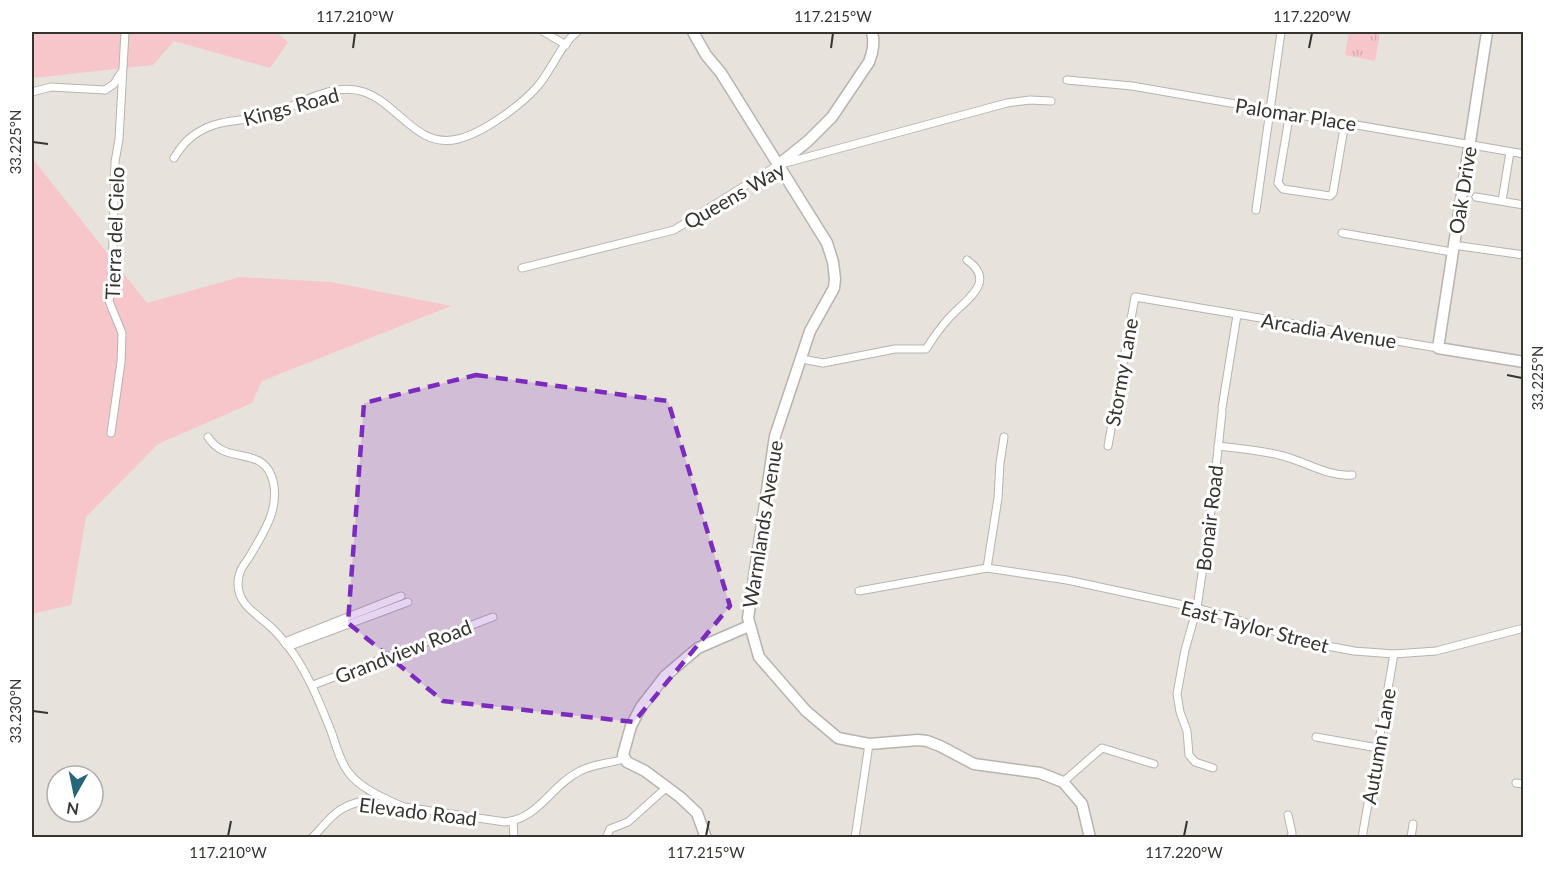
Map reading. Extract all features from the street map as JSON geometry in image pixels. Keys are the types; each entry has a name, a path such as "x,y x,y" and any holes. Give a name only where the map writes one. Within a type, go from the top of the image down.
{"street":[{"name":"Tierra del Cielo","path":"111,433 121,362 122,333 109,301 114,239 115,162 119,139 125,32"},
{"path":"544,32 566,45"},
{"name":"Kings Road","path":"174,158 191,136 205,128 268,115 320,94 340,90 366,93 386,105 414,130 426,136 445,140 474,134 519,103 537,86 577,32"},
{"name":"Warmlands Avenue","path":"693,32 827,243 835,279 834,288 810,332 775,436 748,618 759,657 806,711 838,738 869,744 927,741 974,764 1040,773 1063,782"},
{"path":"778,165 808,141 832,117 869,62 873,52 872,32"},
{"path":"1256,210 1281,32"},
{"name":"Oak Drive","path":"1438,348 1487,32"},
{"path":"32,92 51,87 105,90 114,84 123,68"},
{"name":"Palomar Place","path":"1067,80 1132,86 1524,154"},
{"name":"Queens Way","path":"522,268 674,230 778,165 1007,103 1030,100 1052,101"},
{"path":"1290,112 1278,183 1283,189 1330,196 1333,193 1345,122"},
{"path":"1502,201 1510,152"},
{"path":"1476,196 1524,205"},
{"path":"1342,233 1524,255"},
{"path":"802,359 822,363 895,349 926,349 942,325 978,291 981,277 976,266 967,260"},
{"name":"Arcadia Avenue","path":"1135,297 1524,362"},
{"name":"Stormy Lane","path":"1108,446 1135,297"},
{"name":"Bonair Road","path":"1213,768 1195,762 1189,755 1187,731 1177,694 1185,650 1197,608 1212,504 1222,410 1237,315"},
{"name":"Grandview Road","path":"208,437 212,444 221,451 256,459 267,467 276,489 275,505 270,519 241,568 238,591 242,600 286,644 313,685 349,773 363,786 403,807"},
{"path":"987,568 998,498 1004,437"},
{"path":"1218,446 1278,455 1302,461 1335,474 1352,474"},
{"name":"East Taylor Street","path":"859,591 987,568 1067,580 1197,608 1317,644 1354,651 1394,654 1436,651 1524,628"},
{"path":"400,596 287,641 286,644 290,646 408,602"},
{"name":"Grandview Road","path":"313,685 492,617"},
{"path":"706,837 697,813 667,787 625,759 623,755 631,726 657,684 698,648 749,626"},
{"name":"Autumn Lane","path":"1362,837 1394,654"},
{"path":"1316,737 1378,748"},
{"path":"855,837 869,744"},
{"path":"1090,837 1082,804 1063,782 1102,748 1154,764"},
{"path":"514,837 513,821 523,819 533,812 560,784 581,770 625,759"},
{"path":"606,837 610,829 628,822 667,787"},
{"name":"Elevado Road","path":"312,837 336,812 348,804 363,801 505,822 513,821"},
{"path":"1288,815 1291,837"},
{"path":"1411,837 1413,825"}],"highlighted area":[{"path":"476,375 668,401 730,606 634,722 443,701 348,623 364,403"}],"green space":[{"path":"32,32 276,32 288,42 270,68 174,41 153,65 32,78"},
{"path":"1349,32 1380,32 1375,61 1345,55"},
{"path":"32,158 147,303 240,277 331,282 451,306 262,381 252,403 158,444 86,517 71,605 32,614"}]}
